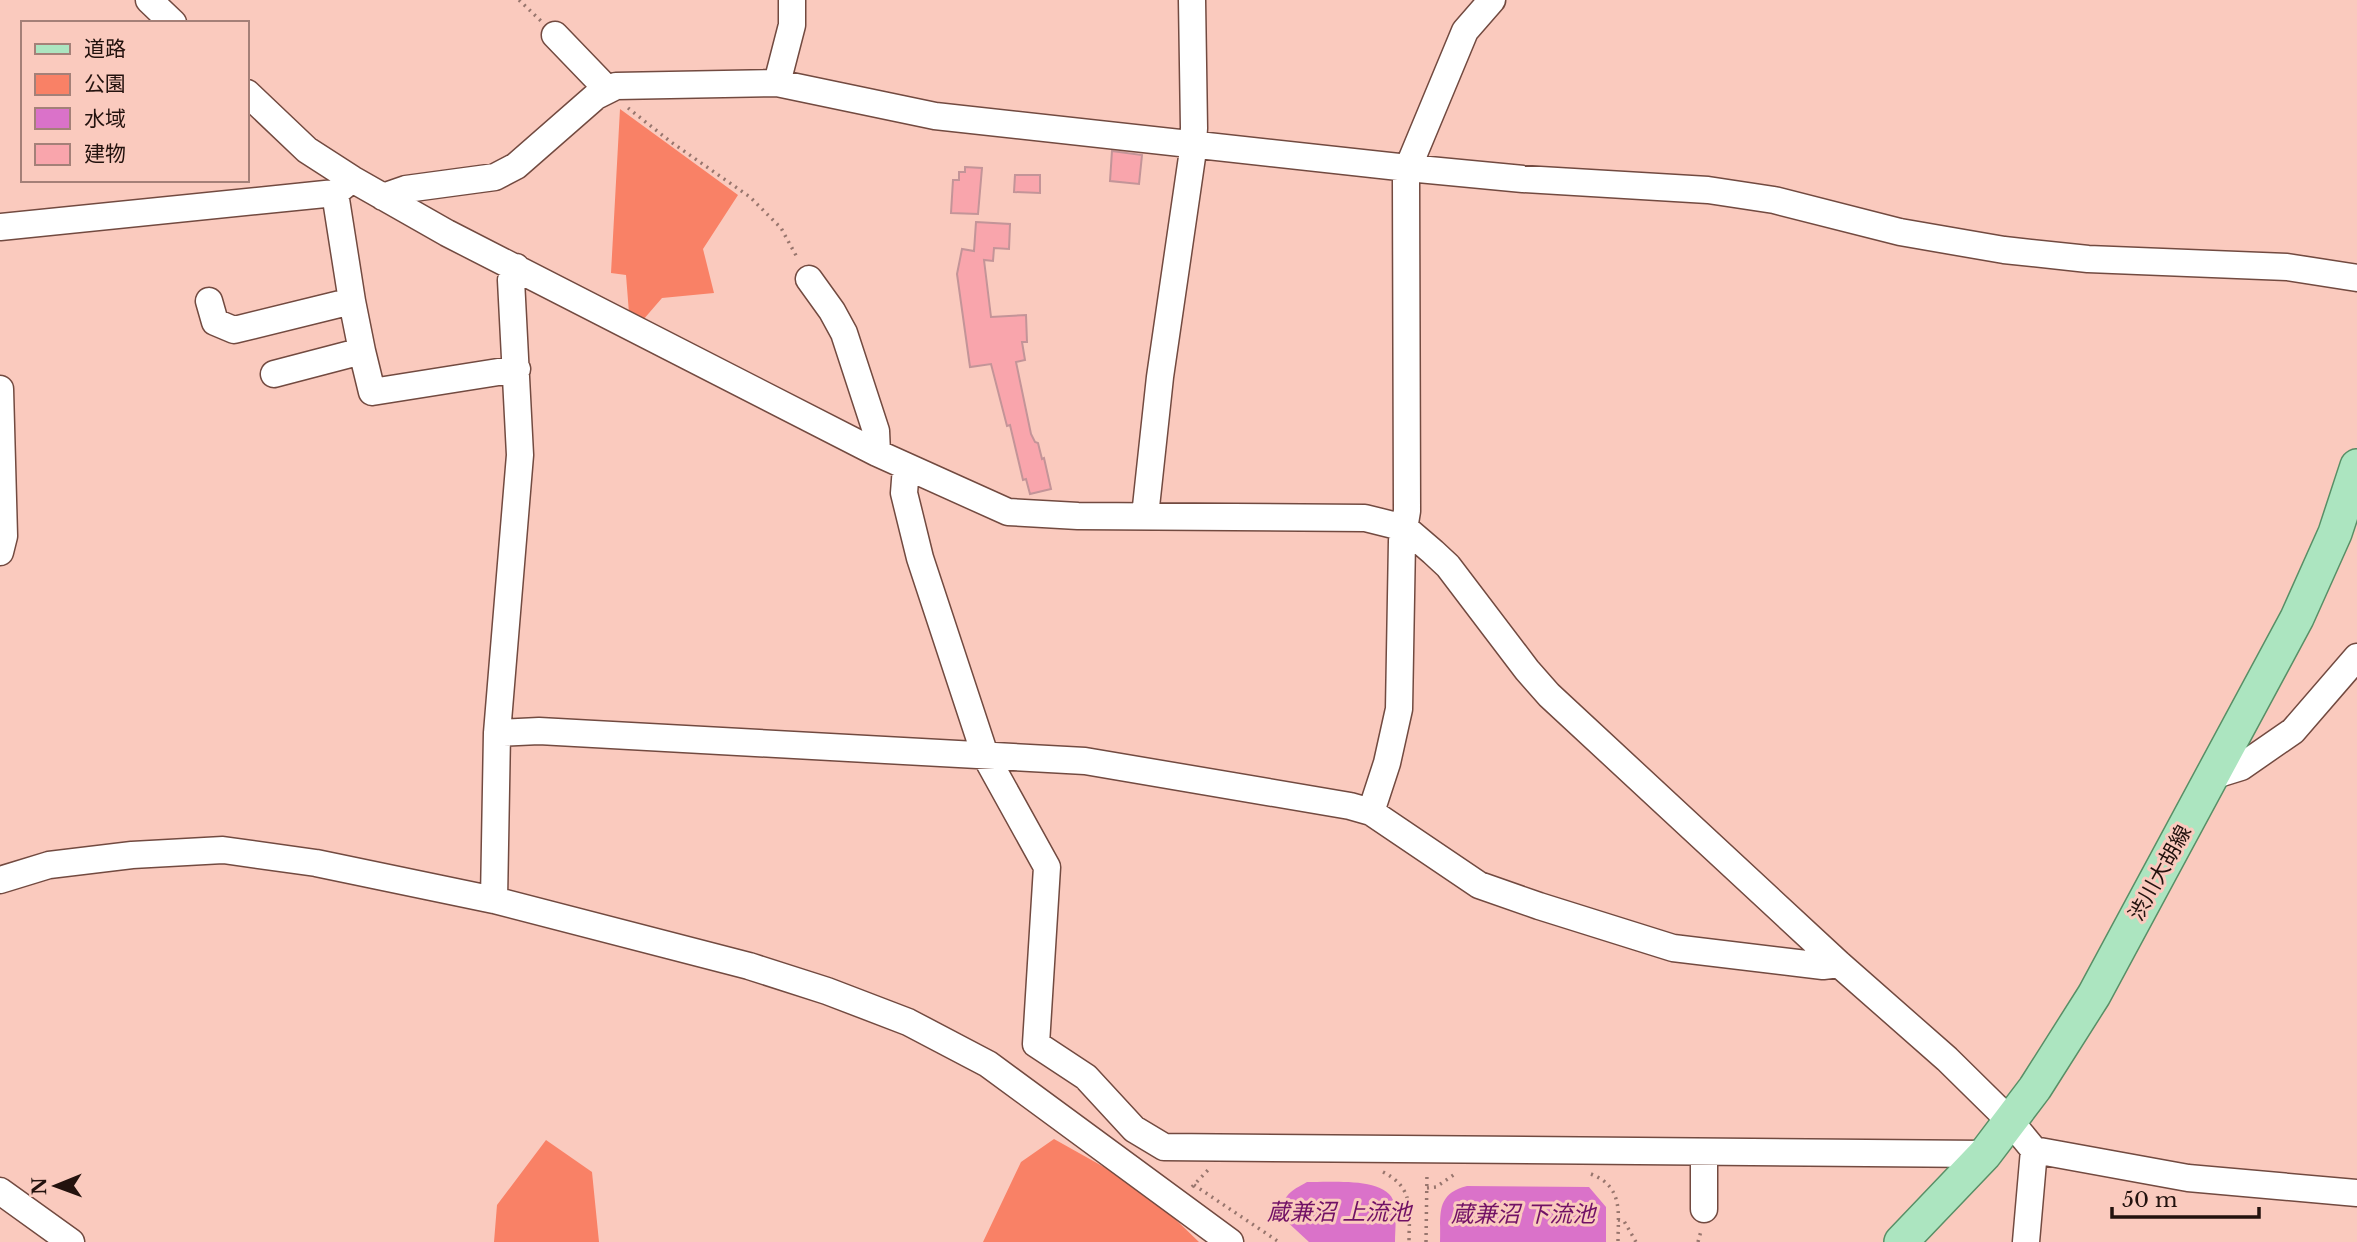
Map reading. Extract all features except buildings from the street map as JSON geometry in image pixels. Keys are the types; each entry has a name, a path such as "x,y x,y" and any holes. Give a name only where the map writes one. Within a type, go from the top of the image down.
{"main road":[{"name":"渋川大胡線","path":"1901,1242 1985,1154 2061,1050 2094,995 2316,578 2335,533 2357,466"}],"street":[{"path":"149,0 171,21"},
{"path":"777,83 792,25 792,0"},
{"path":"1145,516 1159,391 1193,144 1192,0"},
{"path":"1371,812 1387,763 1399,709 1402,541 1407,511 1406,180 1408,168 1465,31 1492,0"},
{"path":"555,34 607,89"},
{"path":"383,197 406,189 495,177 516,166 607,89 615,86 777,83 935,116 1408,168 1523,179 1708,190 1774,200 1926,237 2045,255 2287,267 2357,278"},
{"path":"248,94 344,186 352,301 372,392 517,369"},
{"path":"0,227 344,186 383,197 447,233 877,453 1008,512 1065,516 1365,518 1405,528 1448,566 1527,670 1592,736 1839,964 1947,1059 2010,1121 2034,1150 2188,1178 2357,1193"},
{"path":"494,900 497,733 520,455 511,280 516,267"},
{"path":"809,279 844,333 876,431 877,453"},
{"path":"209,301 215,322 234,330 352,301"},
{"path":"274,374 362,351"},
{"path":"0,389 4,536 0,552"},
{"path":"906,467 904,493 920,558 985,755 1047,867 1036,1044 1086,1077 1135,1129 1164,1147 1985,1154"},
{"path":"2212,776 2241,767 2292,732 2357,657"},
{"path":"497,733 539,731 1085,761 1350,806 1371,812 1479,885 1539,906 1673,948 1822,965 1839,964"},
{"path":"0,880 49,865 132,855 223,850 316,863 494,900 750,966 827,991 908,1022 988,1064 1230,1242"},
{"path":"1115,1156 1135,1129"},
{"path":"2026,1242 2034,1150"},
{"path":"1704,1152 1704,1209"},
{"path":"0,1191 71,1242"}],"path":[{"path":"519,0 555,34"},
{"path":"607,89 661,135 750,197 781,228 809,279"},
{"path":"1188,1191 1205,1171 1210,1169"},
{"path":"1373,1170 1385,1173 1406,1192 1409,1199 1409,1242"},
{"path":"1426,1242 1427,1188 1436,1187 1441,1181 1462,1171"},
{"path":"1588,1172 1607,1183 1614,1192 1618,1202 1618,1242"},
{"path":"1194,1185 1279,1242"},
{"path":"1618,1220 1624,1221 1636,1242"}],"green space":[{"path":"620,109 738,195 703,249 714,293 662,298 643,320 629,313 626,275 611,273"},
{"path":"1054,1139 1145,1190 1199,1242 983,1242 1021,1162"},
{"path":"546,1140 592,1172 599,1242 494,1242 497,1205"}],"water":[{"name":"蔵兼沼 上流池","path":"1307,1182 1356,1183 1381,1188 1389,1194 1394,1203 1395,1242 1309,1242 1283,1218 1285,1200 1295,1189"},
{"name":"蔵兼沼 下流池","path":"1467,1186 1589,1187 1606,1207 1606,1242 1440,1242 1441,1215 1445,1200 1449,1194"}]}
